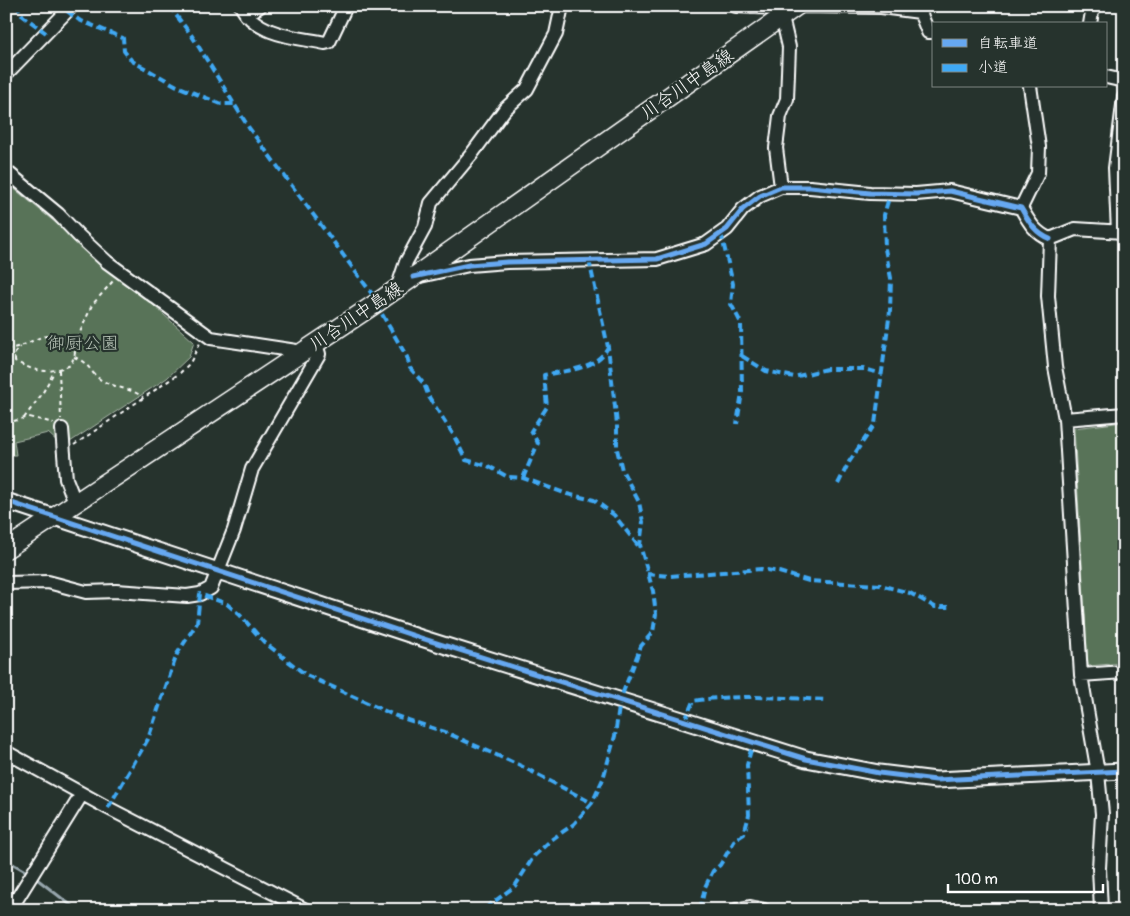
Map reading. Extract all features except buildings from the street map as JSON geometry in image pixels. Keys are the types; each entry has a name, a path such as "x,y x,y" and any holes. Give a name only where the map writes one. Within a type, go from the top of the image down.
{"main road":[{"name":"川合川中島線","path":"6,549 397,289 792,10"}],"street":[{"path":"8,68 72,6"},
{"path":"243,10 260,6"},
{"path":"243,10 264,30 325,43 329,42 346,6"},
{"path":"397,289 406,262 425,227 431,203 471,155 505,109 527,89 556,34 562,6"},
{"path":"736,6 792,10 881,7 920,12 928,32 932,32"},
{"path":"1090,22 1093,6"},
{"path":"781,187 776,148 780,116 787,99 792,10"},
{"path":"1108,77 1124,81"},
{"path":"1021,208 1038,173 1039,147 1030,88"},
{"path":"413,277 469,265 507,262 658,259 706,244 726,229 743,209 760,196 781,187 870,193 916,194 950,191 1021,208 1030,225 1041,235 1050,239 1075,229 1121,232 1115,168 1124,97"},
{"path":"6,172 58,214 78,236 120,271 211,338 309,348 319,354 252,469 234,530 211,588 200,594 187,596 116,591 86,592 48,582 6,583"},
{"path":"1050,239 1048,296 1055,367 1065,419 1081,675 1098,773 1102,814 1099,868 1101,910"},
{"path":"1065,419 1124,414"},
{"path":"62,428 66,479 75,502"},
{"path":"6,501 421,638 806,759 879,773 936,780 1124,771"},
{"path":"1081,675 1124,672"},
{"path":"6,752 82,794 306,910"},
{"path":"10,910 82,794"},
{"path":"736,910 750,907 764,910"}],"path":[{"path":"74,346 92,305 120,271"},
{"path":"63,450 78,443 143,396 154,392 190,363 204,333"},
{"path":"56,334 72,340 74,356 71,365 54,372 40,371 15,361 14,353 20,347 41,336 56,334"},
{"path":"6,349 20,347"},
{"path":"74,356 85,361 101,380 143,396"},
{"path":"6,358 15,358"},
{"path":"6,423 24,418 44,420 62,428 59,370"},
{"path":"24,418 42,394 54,372"}],"green space":[{"name":"御厨公園","path":"6,182 131,285 194,342 189,357 167,378 70,442 59,443 48,433 14,441 16,455 6,455"},
{"path":"1124,422 1124,663 1088,666 1074,428"}],"waterway":[{"path":"6,860 27,872"},
{"path":"33,876 77,910"}],"marked path":[{"path":"13,6 18,8 23,16 46,33"},
{"path":"169,6 192,36 249,128 378,302"},
{"path":"67,11 79,20 123,38 124,51 132,61 177,86 221,104 234,104"},
{"path":"838,484 849,462 875,424 890,311 891,278 885,249 884,215 890,194"},
{"path":"721,233 733,284 731,304 741,323 742,392 737,424"},
{"path":"589,260 608,347 617,424 617,449 622,470 639,502 643,522 640,545 653,591 656,614 653,632 641,646 620,700 615,736 603,779 592,803"},
{"path":"376,304 407,357 410,368 424,384 429,397 453,434 466,460 488,466 508,477 523,478 567,494 594,500 614,515 640,548"},
{"path":"523,478 538,443 531,431 547,407 544,375 589,365 603,355 608,347"},
{"path":"742,356 766,371 794,377 827,369 864,369 883,374"},
{"path":"647,574 670,576 761,569 809,581 880,585 910,593 935,607 951,607"},
{"path":"108,808 148,739 177,654 197,623 200,594 227,604 240,615 264,642 306,675 396,716 445,732 521,766 592,803 574,824 551,840 534,856 515,886 483,910"},
{"path":"685,721 693,701 743,697 827,700"},
{"path":"700,910 705,887 713,871 720,865 735,840 744,834 749,815 747,765 753,742"}],"cycle path":[{"path":"413,277 469,265 507,262 657,259 706,244 727,229 743,209 760,196 781,187 810,187 870,193 916,194 950,191 1021,208 1036,230 1050,239"},
{"path":"6,501 421,638 806,759 879,773 936,780 1124,771"}]}
